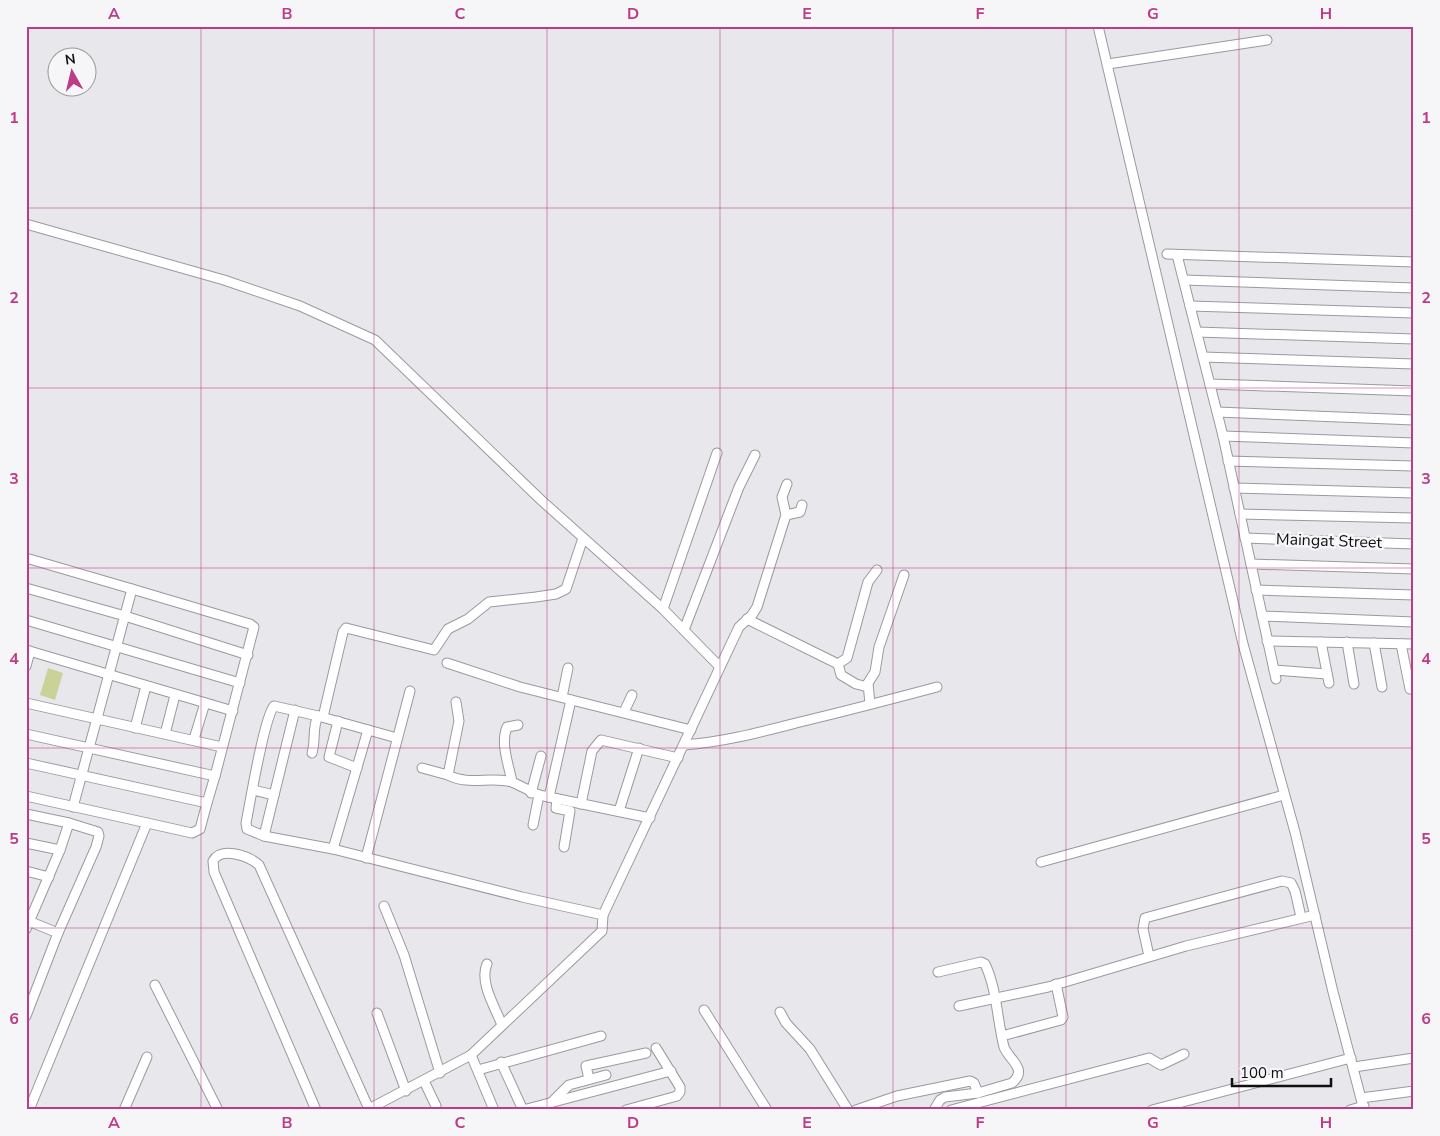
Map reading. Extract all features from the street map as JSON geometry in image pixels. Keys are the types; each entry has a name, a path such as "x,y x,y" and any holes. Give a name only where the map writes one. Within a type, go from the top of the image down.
{"street":[{"path":"1098,26 1241,634 1363,1104"},
{"path":"1108,64 1268,40"},
{"path":"26,224 224,280 300,306 375,340 584,538 663,609 720,667"},
{"path":"1166,254 1414,262"},
{"path":"1177,255 1223,436 1275,674 1328,674"},
{"path":"1184,280 1414,288"},
{"path":"1190,306 1414,313"},
{"path":"1197,332 1414,339"},
{"path":"1203,357 1414,364"},
{"path":"1210,384 1414,391"},
{"path":"1217,412 1414,420"},
{"path":"1223,436 1414,443"},
{"path":"663,609 717,453"},
{"path":"684,630 739,487 755,455"},
{"path":"1228,461 1414,466"},
{"path":"316,1110 212,868 213,861 217,855 225,853 242,856 259,865 368,1109 406,1091 471,1055 602,931 603,916 739,627 757,606 786,515 782,497 787,484"},
{"path":"1234,488 1414,493"},
{"path":"786,515 800,512 802,505"},
{"path":"1240,514 1414,518"},
{"path":"312,753 316,738 315,724 320,716 343,632 346,628 434,650 448,628 468,619 489,602 536,597 563,591 570,582 584,538"},
{"name":"Maingat Street","path":"1245,538 1414,544"},
{"path":"26,558 250,624 254,630 208,803 200,829 196,832 26,796"},
{"path":"1251,564 1414,569"},
{"path":"838,664 847,658 868,582 878,570"},
{"path":"870,704 868,687 870,678 875,672 879,648 904,575"},
{"path":"26,588 125,616 248,655"},
{"path":"73,806 132,589"},
{"path":"1256,590 1414,595"},
{"path":"1262,616 1414,622"},
{"path":"747,619 838,664 841,675 856,684 868,687"},
{"path":"26,620 240,683"},
{"path":"1268,641 1414,644"},
{"path":"1321,642 1329,683"},
{"path":"1347,642 1354,684"},
{"path":"1374,643 1382,687"},
{"path":"1401,644 1410,689"},
{"path":"26,666 28,651 233,711"},
{"path":"448,663 487,678 691,730"},
{"path":"533,825 544,796 566,698 568,668"},
{"path":"135,728 146,686"},
{"path":"684,745 727,741 856,709 938,686"},
{"path":"366,858 410,691"},
{"path":"165,734 175,695"},
{"path":"624,712 632,695"},
{"path":"448,776 459,721 456,702"},
{"path":"26,703 135,728 194,739 222,747"},
{"path":"194,739 205,703"},
{"path":"398,738 295,710 277,706 272,708 252,790 246,823 247,829 264,836 333,849 603,916"},
{"path":"264,836 295,710"},
{"path":"338,721 329,757 357,768"},
{"path":"512,782 505,751 505,738 507,727 518,726"},
{"path":"333,849 368,730"},
{"path":"26,734 215,776"},
{"path":"582,804 592,751 597,742 604,740 678,758"},
{"path":"619,811 639,748"},
{"path":"541,756 544,796 556,808 570,811 564,847"},
{"path":"26,763 208,803"},
{"path":"422,768 471,781 488,778 512,782 544,796 650,818"},
{"path":"252,790 274,796"},
{"path":"1041,862 1284,795"},
{"path":"26,814 86,827 98,832 99,836 58,933 26,1016"},
{"path":"58,933 27,924 49,877 69,822"},
{"path":"29,1110 147,822"},
{"path":"26,842 60,850"},
{"path":"26,871 49,877"},
{"path":"1150,956 1143,930 1145,918 1282,881 1291,883 1295,890 1301,917"},
{"path":"384,906 404,955 440,1073"},
{"path":"959,1006 995,1000 1150,956 1315,915"},
{"path":"934,1110 940,1100 945,1097 973,1094 1012,1083 1018,1076 1017,1064 1006,1052 985,964 981,962 938,972"},
{"path":"487,964 484,970 484,981 502,1025"},
{"path":"1002,1036 1061,1020 1063,1017 1056,984"},
{"path":"155,985 218,1110"},
{"path":"704,1010 767,1110"},
{"path":"780,1012 786,1023 810,1049 848,1110"},
{"path":"377,1013 406,1091"},
{"path":"478,1070 501,1062 601,1036"},
{"path":"626,1110 679,1094 680,1087 656,1048"},
{"path":"589,1079 586,1066 646,1054"},
{"path":"951,1110 1149,1058 1161,1064 1184,1054"},
{"path":"471,1055 494,1110"},
{"path":"124,1110 147,1057"},
{"path":"1152,1110 1352,1062 1414,1058"},
{"path":"501,1062 523,1110 671,1071"},
{"path":"552,1103 569,1085 606,1075"},
{"path":"424,1081 436,1106"},
{"path":"856,1110 897,1096 970,1081 974,1082 973,1094 962,1107"},
{"path":"1350,1110 1363,1104 1414,1091"}],"green space":[{"path":"48,668 63,673 55,700 40,695"}]}
